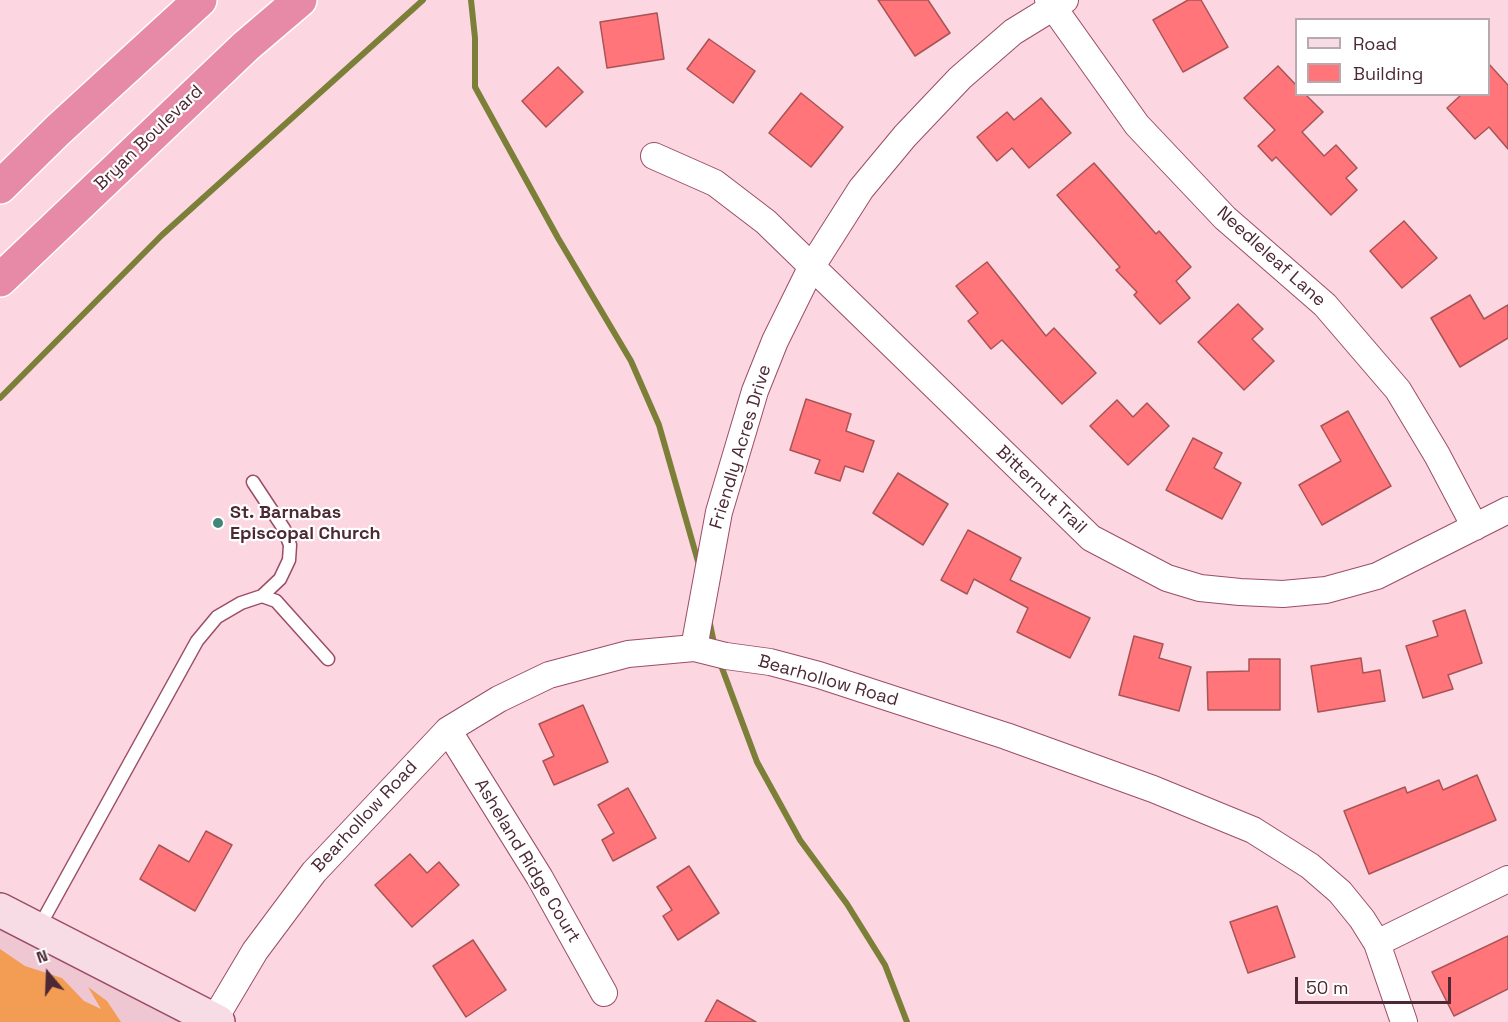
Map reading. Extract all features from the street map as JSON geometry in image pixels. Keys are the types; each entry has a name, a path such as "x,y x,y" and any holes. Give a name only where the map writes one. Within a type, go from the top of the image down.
{"highway":[{"path":"0,187 58,130 200,0"},
{"name":"Bryan Boulevard","path":"0,280 246,46 300,0"}],"street":[{"name":"Friendly Acres Drive","path":"694,648 719,512 755,391 774,341 812,266 861,189 904,136 960,78 1004,40 1056,2"},
{"name":"Needleleaf Lane","path":"1056,2 1137,125 1225,218 1325,305 1398,390 1437,455 1475,527"},
{"name":"Bitternut Trail","path":"654,156 715,183 766,222 1091,538 1167,578 1200,588 1240,592 1283,594 1326,590 1377,576 1508,510"},
{"name":"Bearhollow Road","path":"216,1021 255,951 314,872 448,730 499,699 549,675 628,654 694,648 726,656 770,662 830,678 1006,736 1153,789 1253,830 1310,866 1340,892 1362,919 1377,943 1404,1022"},
{"name":"Asheland Ridge Court","path":"448,730 540,878 604,993"},
{"path":"1377,943 1508,879"},
{"path":"0,910 216,1021"}],"lane":[{"path":"37,931 197,641 217,617 241,603 262,596 280,579 289,560 290,544 284,529 253,482"},
{"path":"262,596 276,601 328,659"}],"shaded area":[{"path":"0,910 218,1022 0,1022"},
{"path":"0,949 25,966 62,978 84,1001 101,1009 88,987 107,1001 121,1022 0,1022"}],"building":[{"path":"878,0 928,0 950,33 915,56"},
{"path":"1188,0 1201,0 1228,47 1183,72 1153,20"},
{"path":"657,13 664,59 607,68 600,22"},
{"path":"709,39 755,71 733,103 687,69"},
{"path":"1490,65 1508,85 1508,149 1489,127 1475,139 1447,108 1460,96 1490,96"},
{"path":"1278,66 1295,84 1295,96 1307,96 1323,112 1302,132 1324,156 1336,145 1357,168 1346,178 1357,190 1331,215 1276,157 1272,161 1258,146 1275,130 1244,98"},
{"path":"558,67 583,92 546,127 522,101"},
{"path":"801,93 843,127 811,167 769,133"},
{"path":"1041,98 1071,133 1029,168 1012,148 997,161 977,137 1007,112 1014,120"},
{"path":"1094,163 1156,234 1159,231 1191,267 1176,281 1190,298 1160,324 1134,295 1137,292 1116,270 1120,267 1057,195"},
{"path":"1404,221 1437,258 1402,288 1370,251"},
{"path":"987,262 1046,336 1054,328 1096,373 1062,404 1002,340 991,349 968,321 978,313 956,286"},
{"path":"1470,295 1484,319 1508,305 1508,338 1460,367 1431,318"},
{"path":"1238,304 1263,329 1252,339 1274,361 1244,390 1198,342"},
{"path":"806,399 851,414 846,431 874,441 863,472 845,466 840,481 815,473 820,460 790,450"},
{"path":"1117,400 1133,417 1147,403 1169,426 1128,465 1090,426"},
{"path":"1348,411 1391,486 1322,525 1299,485 1341,461 1321,426"},
{"path":"1193,438 1222,453 1214,468 1241,483 1222,519 1166,490"},
{"path":"898,473 948,504 923,545 873,513"},
{"path":"968,530 1021,558 1010,580 1090,618 1070,658 1017,632 1028,608 974,579 967,594 941,580"},
{"path":"1465,610 1482,663 1448,675 1453,689 1423,698 1406,646 1438,636 1433,621"},
{"path":"1134,636 1163,644 1159,658 1191,667 1179,711 1119,695"},
{"path":"1361,658 1363,673 1380,670 1385,701 1318,712 1311,666"},
{"path":"1249,659 1280,659 1280,710 1208,710 1207,672 1249,671"},
{"path":"583,705 608,762 554,785 543,761 554,756 539,724"},
{"path":"1477,775 1496,820 1369,874 1344,811 1405,787 1407,793 1439,780 1443,790"},
{"path":"628,788 656,838 613,861 602,840 614,833 598,805"},
{"path":"206,831 232,845 195,911 140,879 159,845 189,862"},
{"path":"410,854 427,873 439,862 459,885 412,927 375,885"},
{"path":"689,866 719,913 678,940 663,916 672,910 657,887"},
{"path":"1277,906 1295,957 1248,973 1230,922"},
{"path":"1508,936 1508,989 1454,1016 1432,972"},
{"path":"473,940 506,990 466,1017 433,966"},
{"path":"717,1000 756,1022 705,1022"}],"waterway":[{"path":"0,398 162,235 423,0"},
{"path":"471,0 475,38 475,87 558,238 631,361 659,425 699,565"},
{"path":"709,619 715,648"},
{"path":"719,660 757,762 800,840 847,904 885,965 907,1022"}],"place":[{"name":"St. Barnabas Episcopal Church","path":"218,523"}]}
